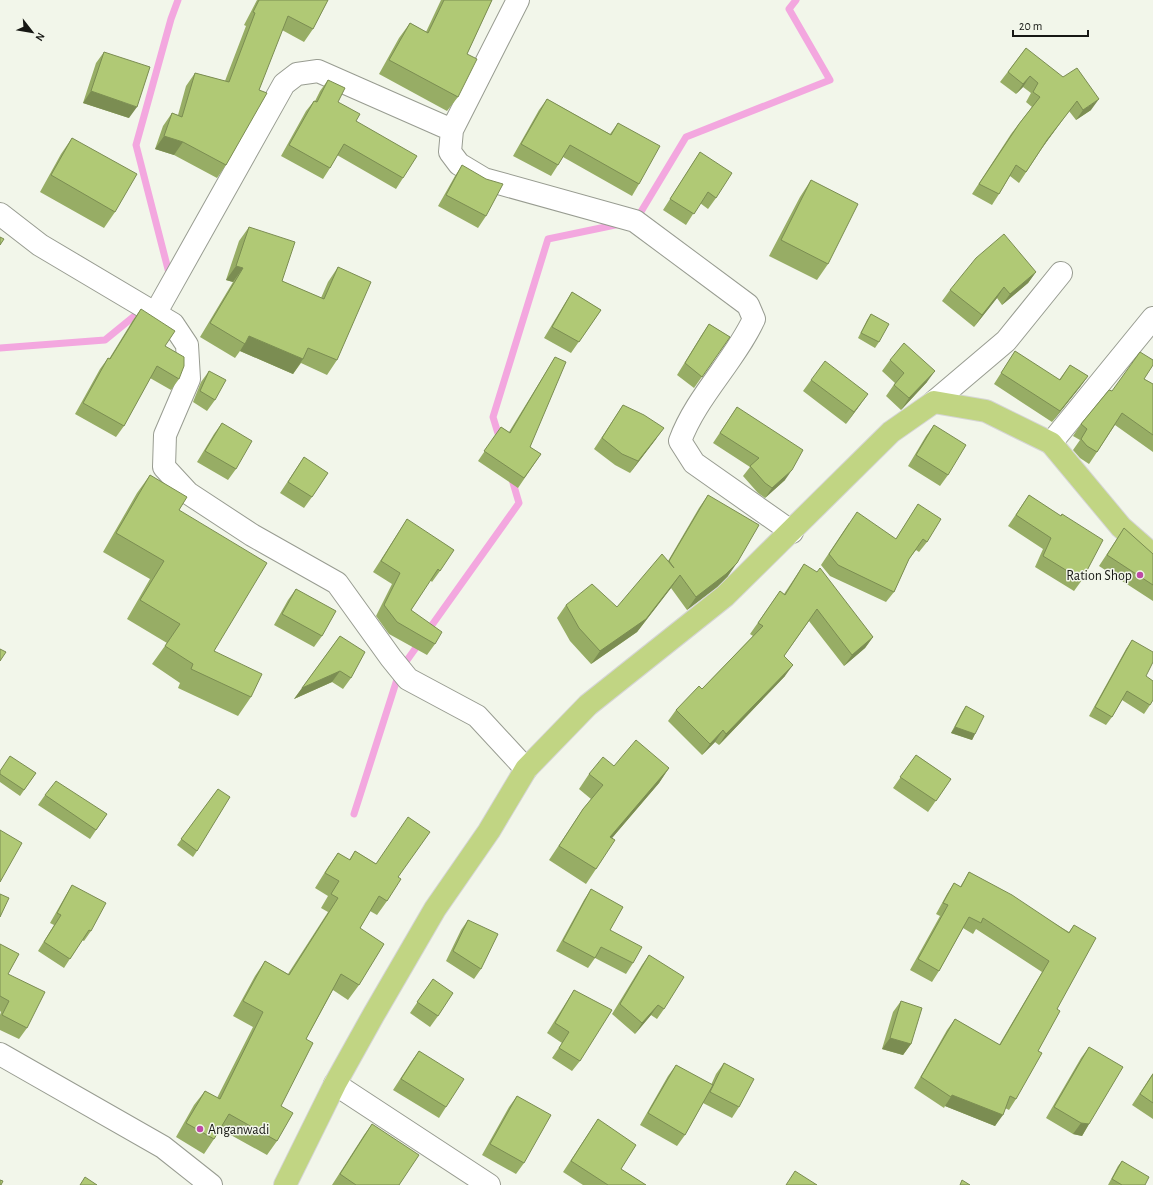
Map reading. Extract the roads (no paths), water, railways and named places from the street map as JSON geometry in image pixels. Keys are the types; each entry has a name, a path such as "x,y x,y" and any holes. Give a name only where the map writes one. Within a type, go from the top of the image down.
{"main road":[{"path":"285,1185 335,1084 435,908 489,831 526,769 588,705 725,596 792,532 891,432 934,402 986,411 1051,443 1121,527 1153,555"}],"street":[{"path":"518,0 452,130 450,152 459,164 484,179 635,221 748,305 754,319 744,340 686,424 680,442 694,463 792,532"},
{"path":"155,314 284,84 297,74 318,71 452,130"},
{"path":"0,214 40,245 174,324 188,345 189,379 165,435 164,466 188,493 252,536 337,583 390,658 408,679 477,716 526,769"},
{"path":"934,402 1006,341 1061,273"},
{"path":"1051,443 1153,318"},
{"path":"0,1054 163,1146 211,1185"},
{"path":"335,1084 489,1185"}],"waterway":[{"path":"170,277 136,145 171,19 178,0"},
{"path":"636,220 686,137 830,80 789,9 796,0"},
{"path":"500,440 493,417 548,239 620,224"},
{"path":"0,348 105,340 143,309"},
{"path":"427,632 519,503 511,476"},
{"path":"354,814 400,670 420,642"}],"place":[{"name":"Ration Shop","path":"1140,575"},
{"name":"Anganwadi","path":"200,1129"}]}
